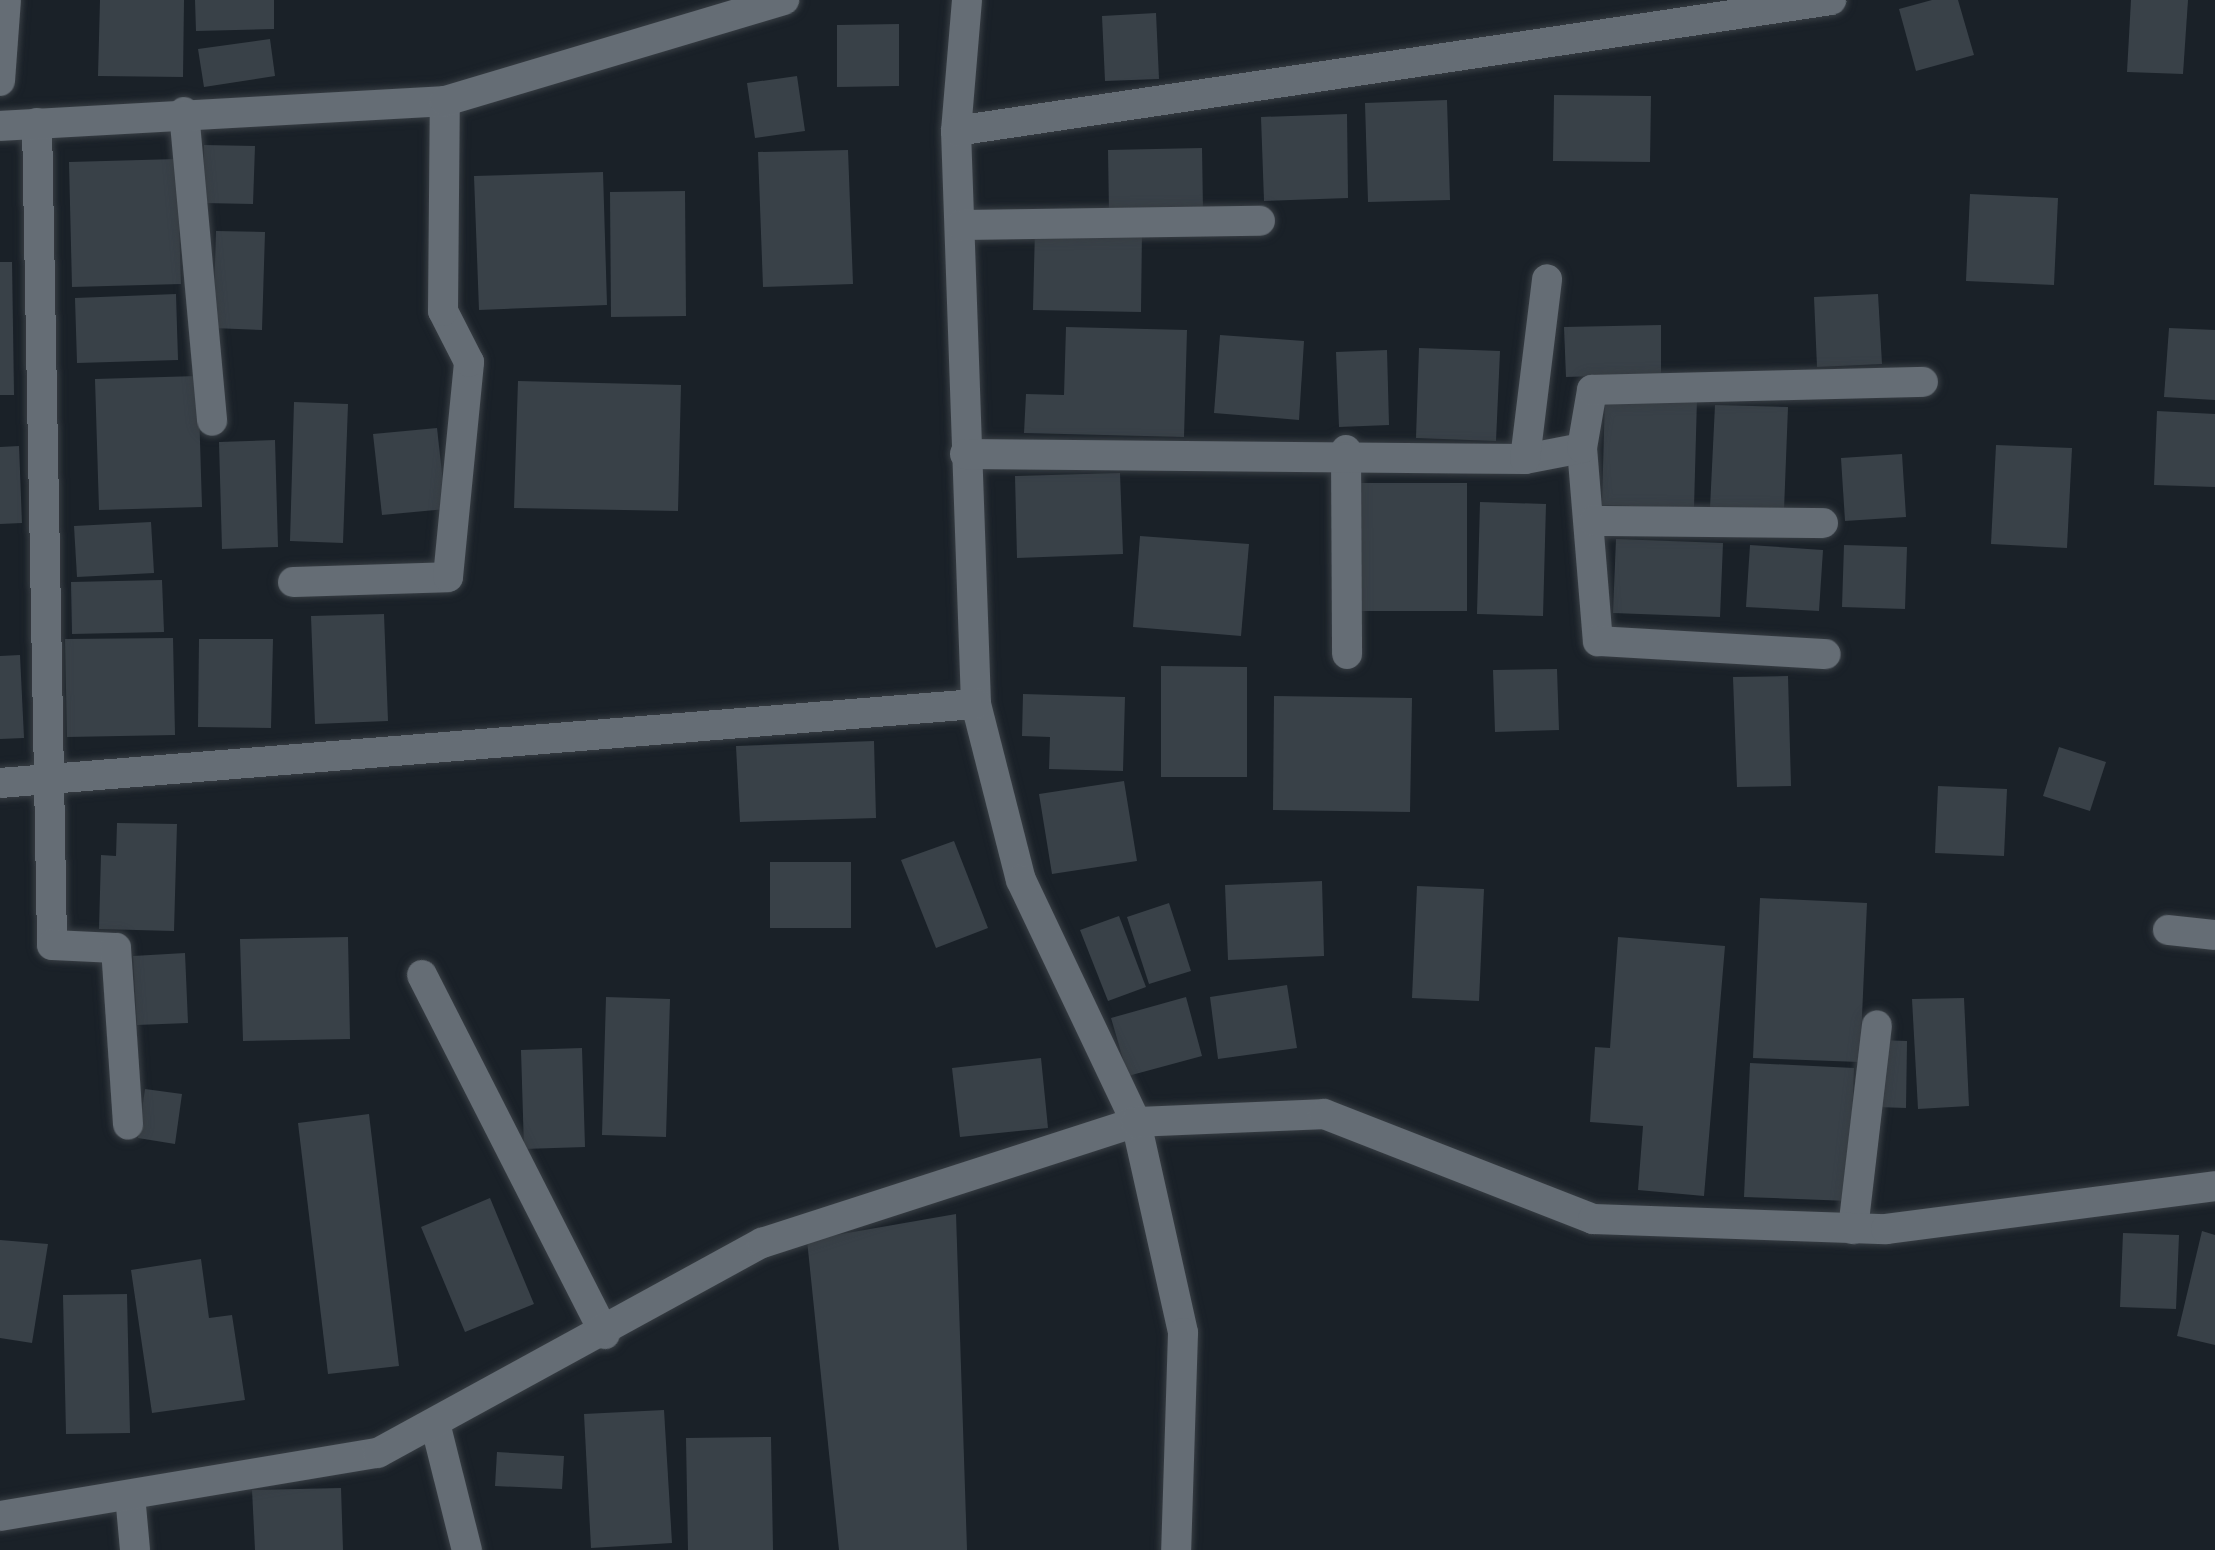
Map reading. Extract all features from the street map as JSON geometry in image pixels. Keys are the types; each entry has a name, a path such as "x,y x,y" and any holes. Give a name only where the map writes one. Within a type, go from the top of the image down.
{"street":[{"path":"0,81 6,0"},
{"path":"0,126 184,112 445,101 784,0"},
{"path":"967,0 956,131 976,704 1021,880 1136,1122 1183,1333 1176,1550"},
{"path":"956,131 1831,0"},
{"path":"293,582 448,577 469,362 443,311 445,101"},
{"path":"184,112 212,421"},
{"path":"37,123 52,945 116,947 128,1125"},
{"path":"961,225 1260,221"},
{"path":"1525,458 1546,278"},
{"path":"1826,654 1598,641 1594,521 1582,448 1592,390 1923,382"},
{"path":"964,454 1346,450 1525,458 1582,448"},
{"path":"1346,450 1346,654"},
{"path":"1594,521 1823,523"},
{"path":"0,783 976,704"},
{"path":"2168,930 2215,935"},
{"path":"422,975 604,1334"},
{"path":"1853,1228 1877,1024"},
{"path":"0,1516 378,1453 436,1427 762,1243 1136,1122 1324,1114 1594,1219 1853,1228 2215,1186"},
{"path":"436,1427 466,1550"},
{"path":"130,1495 135,1550"}],"building":[{"path":"100,0 184,0 183,77 98,76"},
{"path":"195,0 274,0 274,29 196,31"},
{"path":"1932,0 1958,0 1974,55 1916,71 1899,9"},
{"path":"2131,0 2188,0 2183,74 2127,72"},
{"path":"1156,13 1159,79 1105,81 1102,16"},
{"path":"899,24 899,86 837,87 837,25"},
{"path":"270,39 275,76 204,87 198,49"},
{"path":"797,76 805,131 755,138 747,83"},
{"path":"1554,95 1651,96 1650,162 1553,161"},
{"path":"1447,100 1450,200 1368,202 1365,103"},
{"path":"1347,114 1348,198 1264,201 1261,117"},
{"path":"204,145 255,146 253,204 203,203"},
{"path":"1202,148 1203,211 1109,213 1108,150"},
{"path":"848,150 853,284 763,287 758,152"},
{"path":"177,159 181,284 72,287 69,162"},
{"path":"603,172 607,305 479,310 474,176"},
{"path":"685,191 686,316 611,317 610,192"},
{"path":"1970,194 2058,198 2054,285 1966,281"},
{"path":"1035,228 1142,230 1141,312 1033,310"},
{"path":"216,231 265,232 262,330 213,328"},
{"path":"0,262 12,262 14,395 0,395"},
{"path":"176,294 178,360 77,363 75,298"},
{"path":"1878,294 1882,364 1817,367 1814,297"},
{"path":"1661,325 1661,374 1566,377 1564,327"},
{"path":"1066,327 1187,330 1184,437 1024,433 1026,394 1064,395"},
{"path":"2169,328 2215,330 2215,400 2164,397"},
{"path":"1220,335 1304,341 1299,420 1214,413"},
{"path":"1419,348 1500,351 1496,441 1416,438"},
{"path":"1387,350 1389,425 1339,427 1336,352"},
{"path":"198,376 202,507 99,510 95,379"},
{"path":"518,381 681,385 678,511 514,508"},
{"path":"1605,395 1697,398 1694,508 1602,505"},
{"path":"294,402 348,404 343,543 290,541"},
{"path":"1715,405 1788,407 1784,510 1710,508"},
{"path":"2157,411 2215,414 2215,487 2154,485"},
{"path":"437,428 446,509 382,515 373,434"},
{"path":"275,440 278,547 222,549 219,442"},
{"path":"1996,445 2072,448 2067,548 1991,544"},
{"path":"19,446 22,523 0,524 0,447"},
{"path":"1902,454 1906,517 1845,521 1841,458"},
{"path":"1120,473 1123,554 1017,558 1015,476"},
{"path":"1354,483 1467,483 1467,611 1354,611"},
{"path":"1480,502 1546,504 1543,616 1477,614"},
{"path":"151,522 154,573 77,577 74,526"},
{"path":"1140,536 1249,544 1241,636 1133,627"},
{"path":"1616,539 1723,543 1720,617 1613,613"},
{"path":"1750,545 1823,550 1819,611 1746,607"},
{"path":"1844,545 1907,547 1905,609 1842,607"},
{"path":"162,580 164,632 72,634 71,582"},
{"path":"384,614 388,721 315,724 311,616"},
{"path":"173,638 175,735 67,737 65,639"},
{"path":"199,639 273,639 271,728 198,727"},
{"path":"20,655 24,738 0,739 0,656"},
{"path":"1161,666 1247,667 1247,777 1161,777"},
{"path":"1557,669 1559,730 1495,732 1493,670"},
{"path":"1788,676 1791,786 1737,787 1733,677"},
{"path":"1023,694 1125,697 1123,771 1049,769 1050,737 1022,736"},
{"path":"1274,696 1412,698 1410,812 1273,810"},
{"path":"874,741 876,818 740,822 736,746"},
{"path":"2059,747 2106,762 2090,811 2043,796"},
{"path":"1124,781 1137,861 1052,874 1039,794"},
{"path":"1938,786 2007,789 2004,856 1935,853"},
{"path":"117,823 177,824 174,931 99,929 101,855 116,856"},
{"path":"954,841 988,928 936,948 901,860"},
{"path":"770,862 851,862 851,928 770,928"},
{"path":"1322,881 1324,956 1228,960 1225,885"},
{"path":"1417,886 1484,889 1479,1001 1412,998"},
{"path":"1760,898 1867,903 1860,1062 1753,1058"},
{"path":"1169,903 1191,971 1149,984 1127,917"},
{"path":"1119,916 1146,987 1108,1001 1080,930"},
{"path":"348,937 350,1039 243,1041 240,939"},
{"path":"1618,937 1725,946 1704,1196 1638,1190 1643,1126 1590,1122 1595,1047 1610,1048"},
{"path":"185,953 188,1023 137,1025 133,956"},
{"path":"1287,985 1297,1048 1218,1059 1210,997"},
{"path":"606,997 670,999 666,1137 602,1135"},
{"path":"1186,997 1202,1056 1128,1076 1111,1018"},
{"path":"1964,998 1969,1106 1918,1109 1912,999"},
{"path":"1878,1040 1907,1041 1906,1108 1877,1107"},
{"path":"582,1048 585,1147 524,1149 521,1050"},
{"path":"1041,1058 1048,1128 960,1137 952,1068"},
{"path":"1750,1063 1854,1068 1849,1201 1744,1197"},
{"path":"145,1089 182,1094 175,1144 138,1138"},
{"path":"369,1114 399,1366 328,1374 298,1123"},
{"path":"490,1198 534,1304 465,1332 421,1227"},
{"path":"956,1214 967,1550 839,1550 807,1240"},
{"path":"2202,1231 2215,1235 2215,1345 2177,1336"},
{"path":"2123,1233 2179,1235 2176,1309 2120,1307"},
{"path":"0,1240 48,1244 32,1343 0,1338"},
{"path":"201,1259 209,1318 232,1315 245,1400 152,1413 131,1270"},
{"path":"127,1294 130,1433 66,1434 63,1295"},
{"path":"664,1410 672,1543 591,1548 584,1414"},
{"path":"771,1437 773,1550 688,1550 686,1438"},
{"path":"497,1452 564,1456 562,1489 495,1486"},
{"path":"341,1488 343,1550 255,1550 252,1490"}]}
